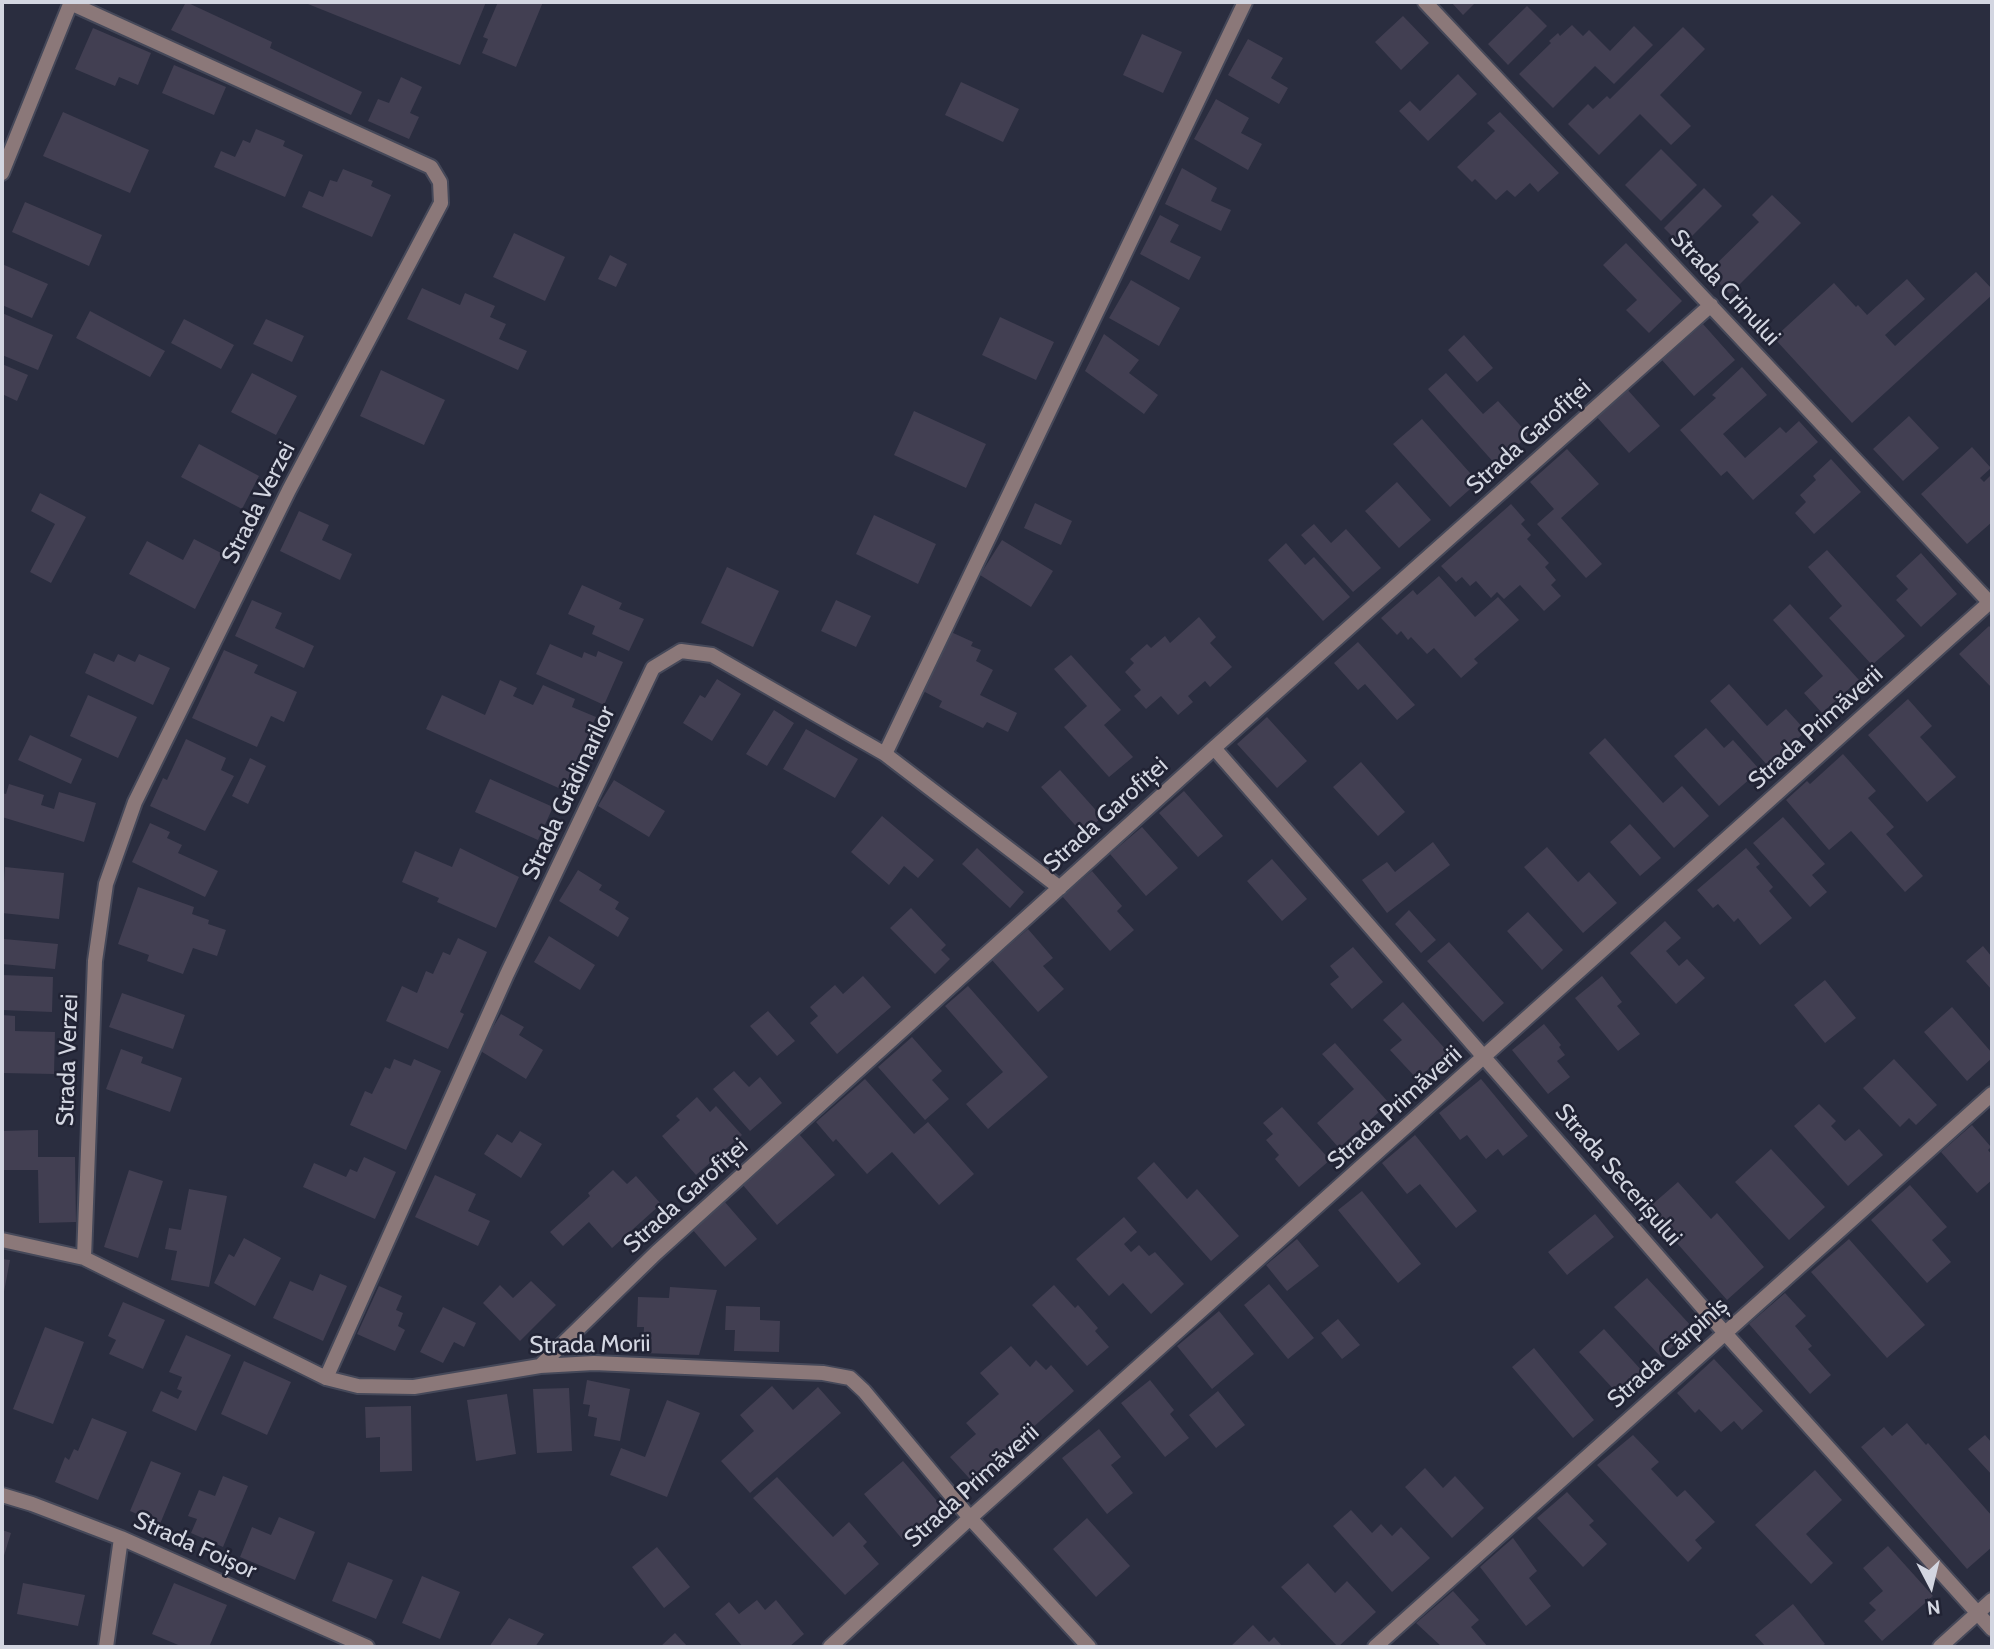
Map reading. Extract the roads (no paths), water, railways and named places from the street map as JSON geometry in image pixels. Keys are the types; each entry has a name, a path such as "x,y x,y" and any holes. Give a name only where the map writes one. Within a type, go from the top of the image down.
{"street":[{"path":"885,754 1245,2"},
{"name":"Strada Crinului","path":"1424,2 1991,603"},
{"path":"2,173 71,3"},
{"name":"Strada Verzei","path":"71,3 431,167 440,181 441,203 289,490 135,802 106,884 95,961 84,1258"},
{"name":"Strada Garofiței","path":"540,1366 656,1253 1214,748 1710,305"},
{"name":"Strada Primăverii","path":"830,1647 970,1518 1991,603"},
{"name":"Strada Grădinarilor","path":"326,1378 508,974 653,668 681,651 712,655 885,754 1060,888"},
{"name":"Strada Secerișului","path":"1214,748 1724,1332 1992,1629"},
{"name":"Strada Cărpiniș","path":"1375,1647 1992,1094"},
{"name":"Strada Morii","path":"2,1240 84,1258 326,1378 358,1386 414,1387 540,1366 594,1363 823,1373 850,1378 864,1391 970,1518 1089,1647"},
{"name":"Strada Foișor","path":"2,1495 121,1538 367,1647"},
{"path":"106,1647 121,1538"},
{"path":"1940,1647 1992,1600"}]}
